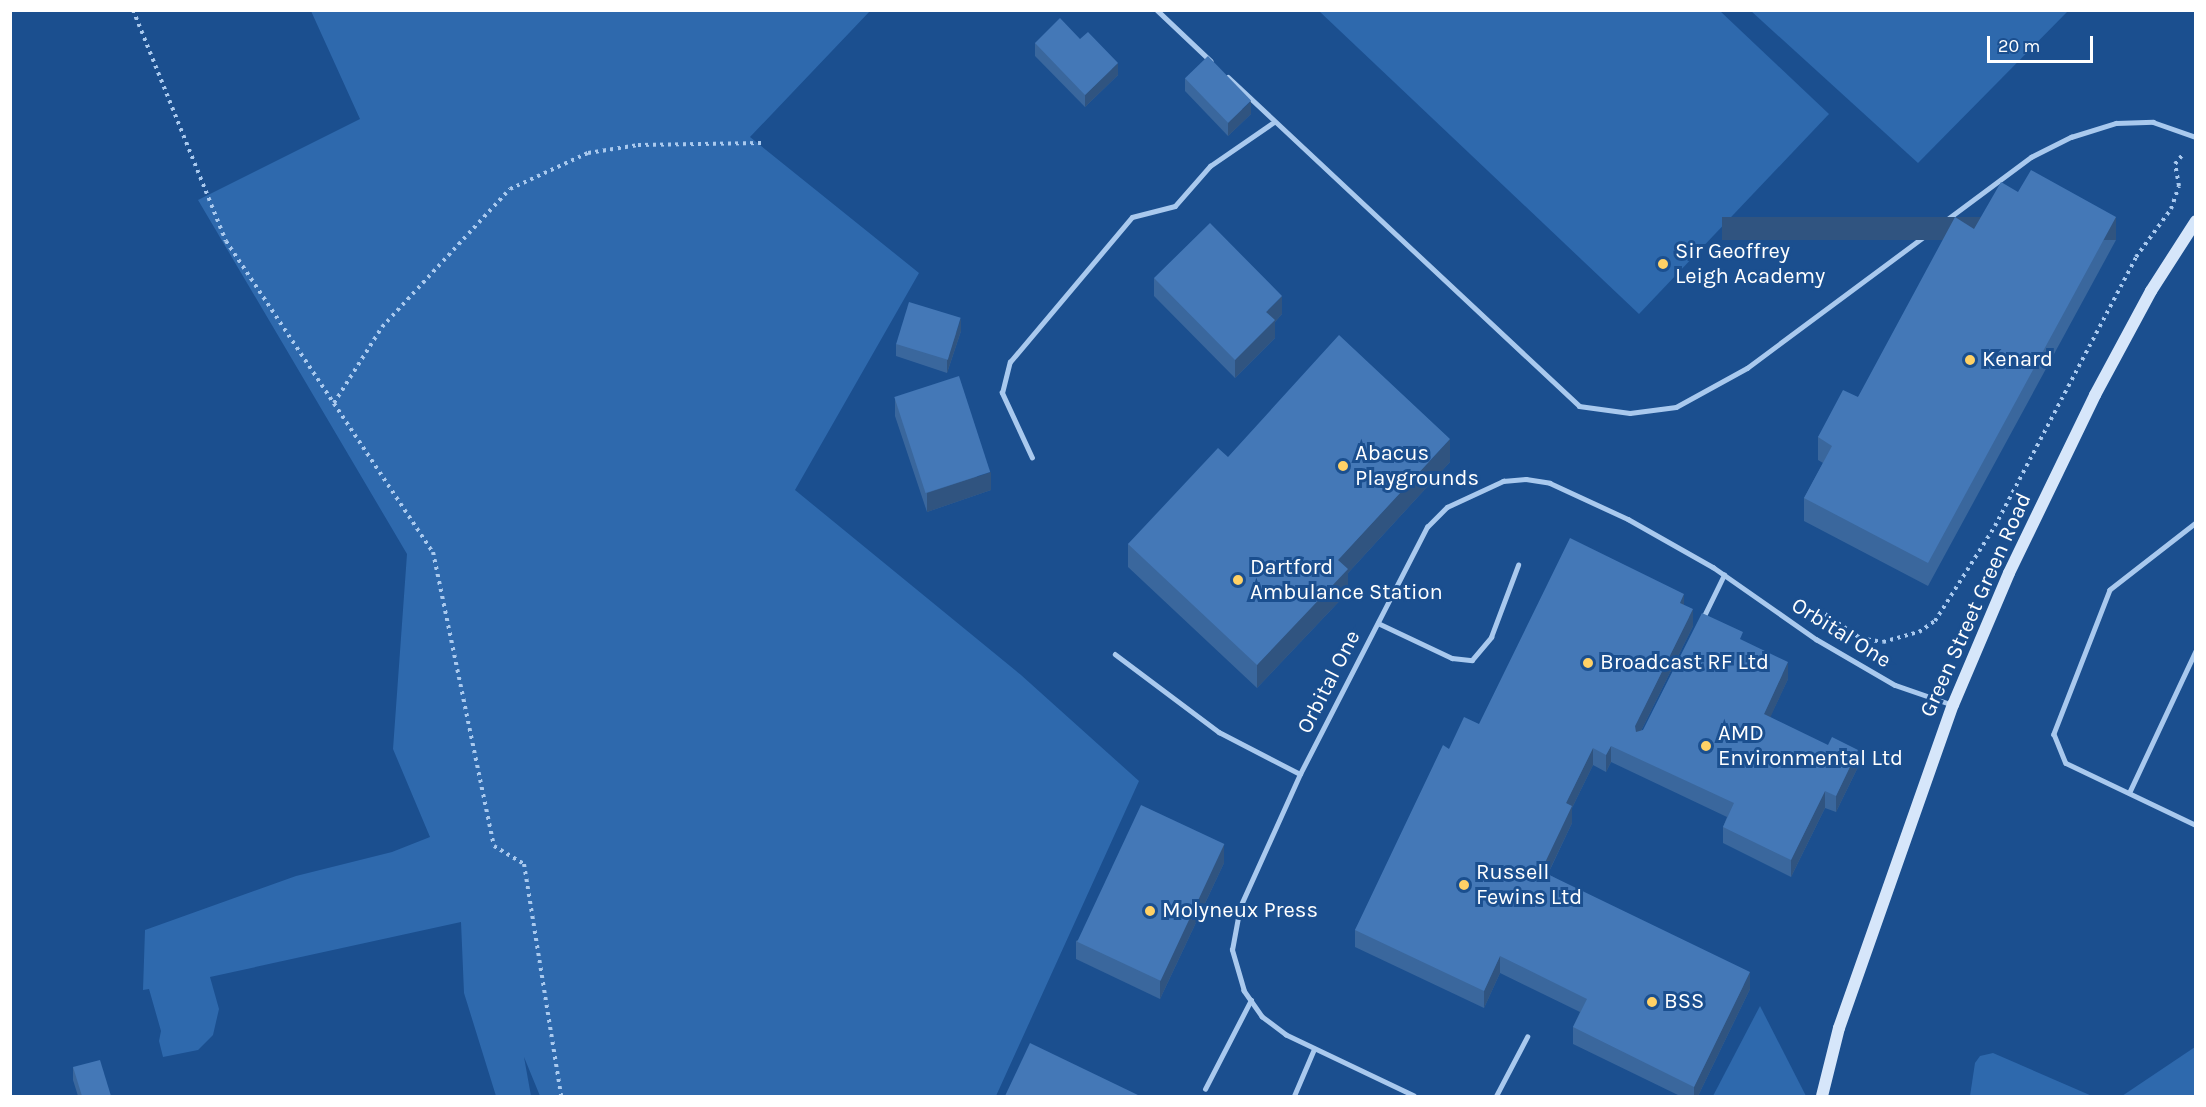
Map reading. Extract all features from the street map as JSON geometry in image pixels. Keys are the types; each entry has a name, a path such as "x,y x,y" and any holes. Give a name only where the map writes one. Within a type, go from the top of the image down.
{"main road":[{"name":"Green Street Green Road","path":"1822,1096 1846,1006 1953,705 2009,573 2095,395 2151,291 2196,220"}],"lane":[{"path":"1157,10 1216,66"},
{"path":"1224,74 1579,406 1630,413 1676,407 1748,368 2031,157 2071,137 2116,123 2153,122 2196,137"},
{"path":"1032,458 1002,393 1010,362 1132,217 1175,206 1210,166 1274,122"},
{"name":"Orbital One","path":"1414,1096 1314,1049 1262,1017 1251,1000 1232,950 1234,926 1300,774 1427,527 1448,507 1503,481 1550,483 1628,519 1724,575 1816,639 1895,686 1953,705"},
{"path":"2196,523 2110,590 2054,734 2066,763 2196,825"},
{"path":"1378,623 1452,658 1472,660 1491,637 1518,565"},
{"path":"1698,628 1724,575"},
{"path":"2129,793 2196,650"},
{"path":"1114,654 1220,732 1300,774"},
{"path":"1205,1089 1251,1000"},
{"path":"1496,1096 1527,1037"},
{"path":"1294,1096 1314,1049"}],"path":[{"path":"133,10 226,241 433,552 494,846 524,864 561,1096"},
{"path":"334,403 382,327 510,189 588,153 638,145 761,143"},
{"path":"1819,610 1860,638 1883,642 1919,632 1935,621 1995,526 2136,257 2171,209 2179,186 2175,164 2188,148"}],"shaded area":[{"path":"311,11 870,11 750,137 919,273 795,490 1021,675 1139,781 996,1096 540,1096 524,1057 531,1096 496,1096 464,993 461,922 210,977 219,1009 213,1035 198,1050 163,1057 159,1041 161,1031 149,989 143,990 145,930 296,876 392,852 430,837 393,749 407,554 198,200 360,119"},
{"path":"1319,11 1720,11 1829,114 1639,314"},
{"path":"1751,11 2068,11 1918,163"},
{"path":"1760,1006 1806,1096 1713,1096"},
{"path":"2195,1047 2195,1096 2122,1096"},
{"path":"1993,1053 2092,1096 1970,1096 1975,1063 1980,1056"}],"building":[{"path":"1060,18 1080,39 1088,32 1118,63 1085,95 1035,43"},
{"path":"1208,56 1251,101 1228,123 1185,78"},
{"name":"Kenard","path":"2031,170 2116,217 1928,563 1804,498 1832,446 1818,437 1843,390 1858,397 1955,217 1974,229 2001,182 2018,192"},
{"path":"1210,223 1282,296 1266,312 1275,320 1235,360 1154,278"},
{"path":"909,302 961,318 948,360 896,344"},
{"path":"1339,335 1450,439 1338,560 1348,569 1257,665 1128,544 1218,448 1228,457"},
{"path":"959,376 990,472 926,493 894,397"},
{"path":"1570,538 1684,594 1680,603 1693,609 1635,726 1636,732 1643,730 1702,613 1743,632 1740,639 1788,662 1764,714 1828,745 1832,737 1858,750 1836,796 1825,791 1791,860 1723,827 1734,803 1611,746 1606,755 1593,748 1566,803 1572,806 1541,871 1750,972 1694,1087 1573,1027 1587,999 1500,956 1484,991 1355,930 1443,745 1449,749 1464,717 1479,724"},
{"name":"Molyneux Press","path":"1141,805 1224,844 1161,981 1077,942"},
{"path":"1030,1043 1140,1096 1005,1096"},
{"path":"100,1060 111,1096 82,1096 73,1067"}],"place":[{"name":"Sir Geoffrey Leigh Academy","path":"1663,264"},
{"name":"Kenard","path":"1970,360"},
{"name":"Abacus Playgrounds","path":"1343,466"},
{"name":"Dartford Ambulance Station","path":"1238,580"},
{"name":"Broadcast RF Ltd","path":"1588,663"},
{"name":"AMD Environmental Ltd","path":"1706,746"},
{"name":"Russell Fewins Ltd","path":"1464,885"},
{"name":"Molyneux Press","path":"1150,911"},
{"name":"BSS","path":"1652,1002"}]}
